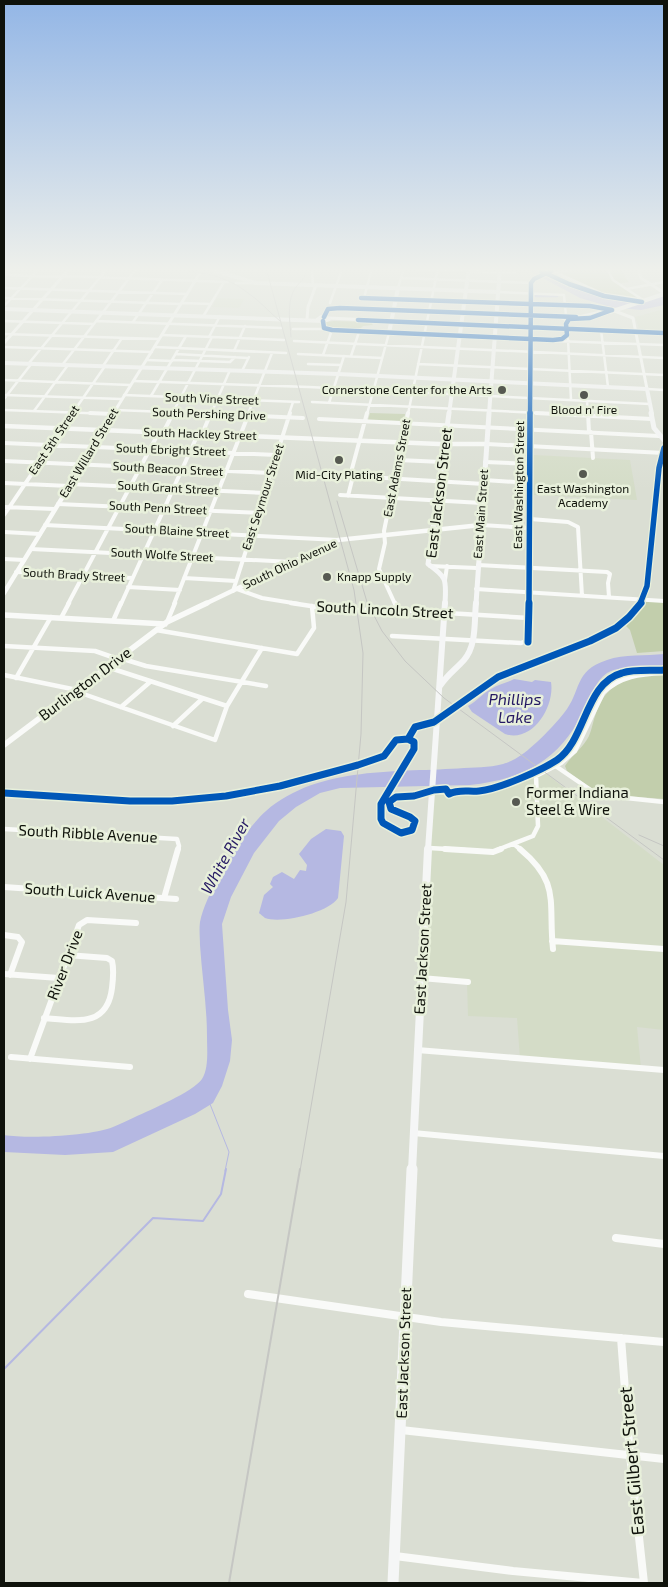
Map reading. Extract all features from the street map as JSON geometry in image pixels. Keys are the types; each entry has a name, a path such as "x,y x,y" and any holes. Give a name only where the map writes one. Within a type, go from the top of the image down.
{"main road":[{"name":"East Jackson Street","path":"393,1583 417,1050 435,766 439,666 444,613 445,580 442,574 428,564 458,342"},
{"name":"East Main Street","path":"438,689 446,676 470,654 473,640 494,342"},
{"path":"4,362 338,374 646,389 652,420 659,436 664,440"},
{"path":"626,388 640,392 650,403"},
{"path":"439,666 456,667"}],"street":[{"path":"5,396 46,342"},
{"path":"34,411 56,382 81,342"},
{"name":"East 5th Street","path":"4,515 119,342"},
{"name":"East Willard Street","path":"5,590 158,342"},
{"path":"151,396 182,342"},
{"path":"61,618 130,486 181,398 208,342"},
{"path":"234,351 237,342"},
{"path":"323,355 328,342"},
{"path":"329,342 664,358"},
{"path":"348,496 376,376 387,342"},
{"name":"East Adams Street","path":"398,610 379,569 386,543 384,534 422,342"},
{"name":"East Washington Street","path":"473,640 528,642 531,342"},
{"path":"568,342 571,400"},
{"path":"602,342 608,387"},
{"path":"603,342 664,345"},
{"path":"351,356 355,344"},
{"path":"637,344 646,389 664,390"},
{"path":"4,347 152,352"},
{"path":"155,347 286,353"},
{"path":"242,371 251,352"},
{"path":"4,615 166,623 272,353"},
{"path":"176,354 248,358"},
{"path":"298,354 382,358"},
{"path":"329,403 344,356"},
{"path":"147,360 232,362 235,357"},
{"path":"308,364 341,365"},
{"path":"418,364 664,375"},
{"path":"112,621 190,451 211,414 230,370"},
{"path":"4,380 92,384 159,382 334,388 650,403"},
{"name":"South Vine Street","path":"5,396 83,398 151,396 300,402"},
{"path":"587,401 593,458"},
{"name":"East Seymour Street","path":"235,590 236,581 278,455 293,402"},
{"path":"312,402 652,420"},
{"name":"South Pershing Drive","path":"4,410 73,413 211,414 303,418"},
{"path":"319,418 659,436"},
{"name":"South Hackley Street","path":"4,426 360,441 486,444"},
{"name":"South Ebright Street","path":"4,443 278,455"},
{"path":"486,444 664,453"},
{"path":"400,460 442,462"},
{"name":"South Beacon Street","path":"4,461 272,473"},
{"path":"486,462 530,464"},
{"path":"335,475 440,481 530,483"},
{"name":"South Grant Street","path":"4,483 130,486 265,493"},
{"path":"340,495 482,503"},
{"name":"South Penn Street","path":"58,504 259,513"},
{"path":"4,507 54,509"},
{"path":"530,519 568,522 575,525 578,529 582,596"},
{"name":"South Blaine Street","path":"45,525 251,534 338,540"},
{"path":"481,525 530,528"},
{"name":"South Ohio Avenue","path":"166,623 338,540 481,525"},
{"path":"4,532 40,534"},
{"name":"South Wolfe Street","path":"31,549 292,562"},
{"path":"4,559 24,560"},
{"path":"430,566 530,568 610,573 608,583 609,597"},
{"path":"445,580 447,566"},
{"name":"South Brady Street","path":"16,572 132,578"},
{"path":"184,578 236,581"},
{"name":"South Brady Street","path":"128,587 180,590"},
{"path":"476,589 664,601"},
{"name":"South Lincoln Street","path":"235,590 262,598 351,611 398,610 529,618"},
{"path":"156,630 297,654 314,628 312,606"},
{"path":"171,612 174,616 181,616"},
{"path":"16,678 51,617"},
{"name":"Burlington Drive","path":"4,745 166,623"},
{"path":"392,636 473,640"},
{"path":"4,646 95,651 146,666 266,686"},
{"path":"4,675 76,690 215,740 227,706 262,648"},
{"path":"107,667 227,706"},
{"path":"429,848 486,852 529,839 537,830 536,776 557,767 578,746 594,707 610,685 620,679 634,675 664,672"},
{"path":"121,707 150,682"},
{"path":"173,726 202,699"},
{"path":"557,767 590,792 601,796 664,802"},
{"name":"South Ribble Avenue","path":"4,829 173,839 179,841 164,898"},
{"path":"514,844 539,866 544,874 548,886 553,949"},
{"name":"South Luick Avenue","path":"4,887 176,898"},
{"name":"River Drive","path":"30,1059 77,927 84,921 136,923"},
{"path":"4,935 18,937 22,942 7,974 58,978"},
{"path":"552,940 664,949"},
{"path":"44,1018 87,1020 99,1015 108,1004 112,961 107,958 66,954"},
{"path":"421,978 468,982"},
{"path":"417,1050 664,1070"},
{"path":"11,1057 130,1067"},
{"path":"413,1132 664,1156"},
{"path":"616,1238 664,1244"},
{"path":"248,1294 405,1318 664,1342"},
{"name":"East Gilbert Street","path":"620,1338 643,1583"},
{"path":"401,1430 513,1444 664,1459"},
{"path":"394,1556 513,1571 643,1583"}],"shaded area":[{"path":"370,413 405,414 404,421 368,420"},
{"name":"East Washington Academy","path":"534,455 630,460 637,500 534,495"},
{"path":"646,600 664,602 664,651 637,653 630,630 626,626"},
{"path":"664,674 664,799 599,794 567,771 565,766 587,740 596,713 607,693 622,682"},
{"path":"540,769 664,865 664,1030 637,1027 641,1068 520,1059 517,1018 468,1016 467,982 421,978 433,789 444,788 450,794 455,791 480,791"}],"water":[{"path":"664,654 664,667 619,669 603,676 563,743 551,755 523,772 507,778 470,785 340,788 320,793 296,807 279,821 254,853 231,897 222,924 232,1040 230,1061 222,1086 213,1103 195,1114 113,1152 65,1155 4,1152 4,1135 28,1137 59,1136 103,1130 119,1125 171,1100 190,1089 202,1079 207,1064 207,1047 200,922 217,879 247,833 266,811 287,796 335,778 360,774 490,766 509,762 541,738 559,719 570,705 583,676 588,670 614,658"},
{"name":"Phillips Lake","path":"514,679 532,682 535,680 551,682 549,702 540,720 525,733 515,735 505,734 472,712 468,706 494,687"},
{"path":"326,829 341,831 344,836 338,898 315,913 282,920 265,918 259,913 264,895 273,887 270,884 273,877 282,872 294,879 300,870 306,871 307,865 299,854 311,839"}],"waterway":[{"path":"210,1104 229,1152 225,1171"},
{"path":"4,1369 153,1218 203,1221 221,1194 226,1169"}],"railway":[{"path":"286,342 354,590 363,653 361,734 346,902 300,1171"},
{"path":"337,501 367,602 382,631 405,661 444,698 664,860"},
{"path":"639,835 664,846"},
{"path":"229,1583 300,1169"}],"cycle path":[{"path":"528,642 531,342"},
{"path":"4,793 151,802 199,799 226,796 306,780 384,756 396,740 408,739 415,727 434,722 498,677 590,641 616,628 629,617 640,604 647,586 659,468 664,448"},
{"path":"408,739 414,742 414,749 381,804 381,819 383,823 401,833 412,830 415,821 413,818 391,809 389,802 393,798 414,796 437,789 446,789 449,794 455,791 480,791 535,772 558,759 572,746 587,711 606,681 622,673 664,670"}],"place":[{"name":"Cornerstone Center for the Arts","path":"502,390"},
{"name":"Blood n' Fire","path":"584,395"},
{"name":"Mid-City Plating","path":"339,460"},
{"name":"East Washington Academy","path":"583,474"},
{"name":"Knapp Supply","path":"327,577"},
{"name":"Former Indiana Steel & Wire","path":"516,802"}],"water label":[{"name":"White River","path":"225,856"}]}
